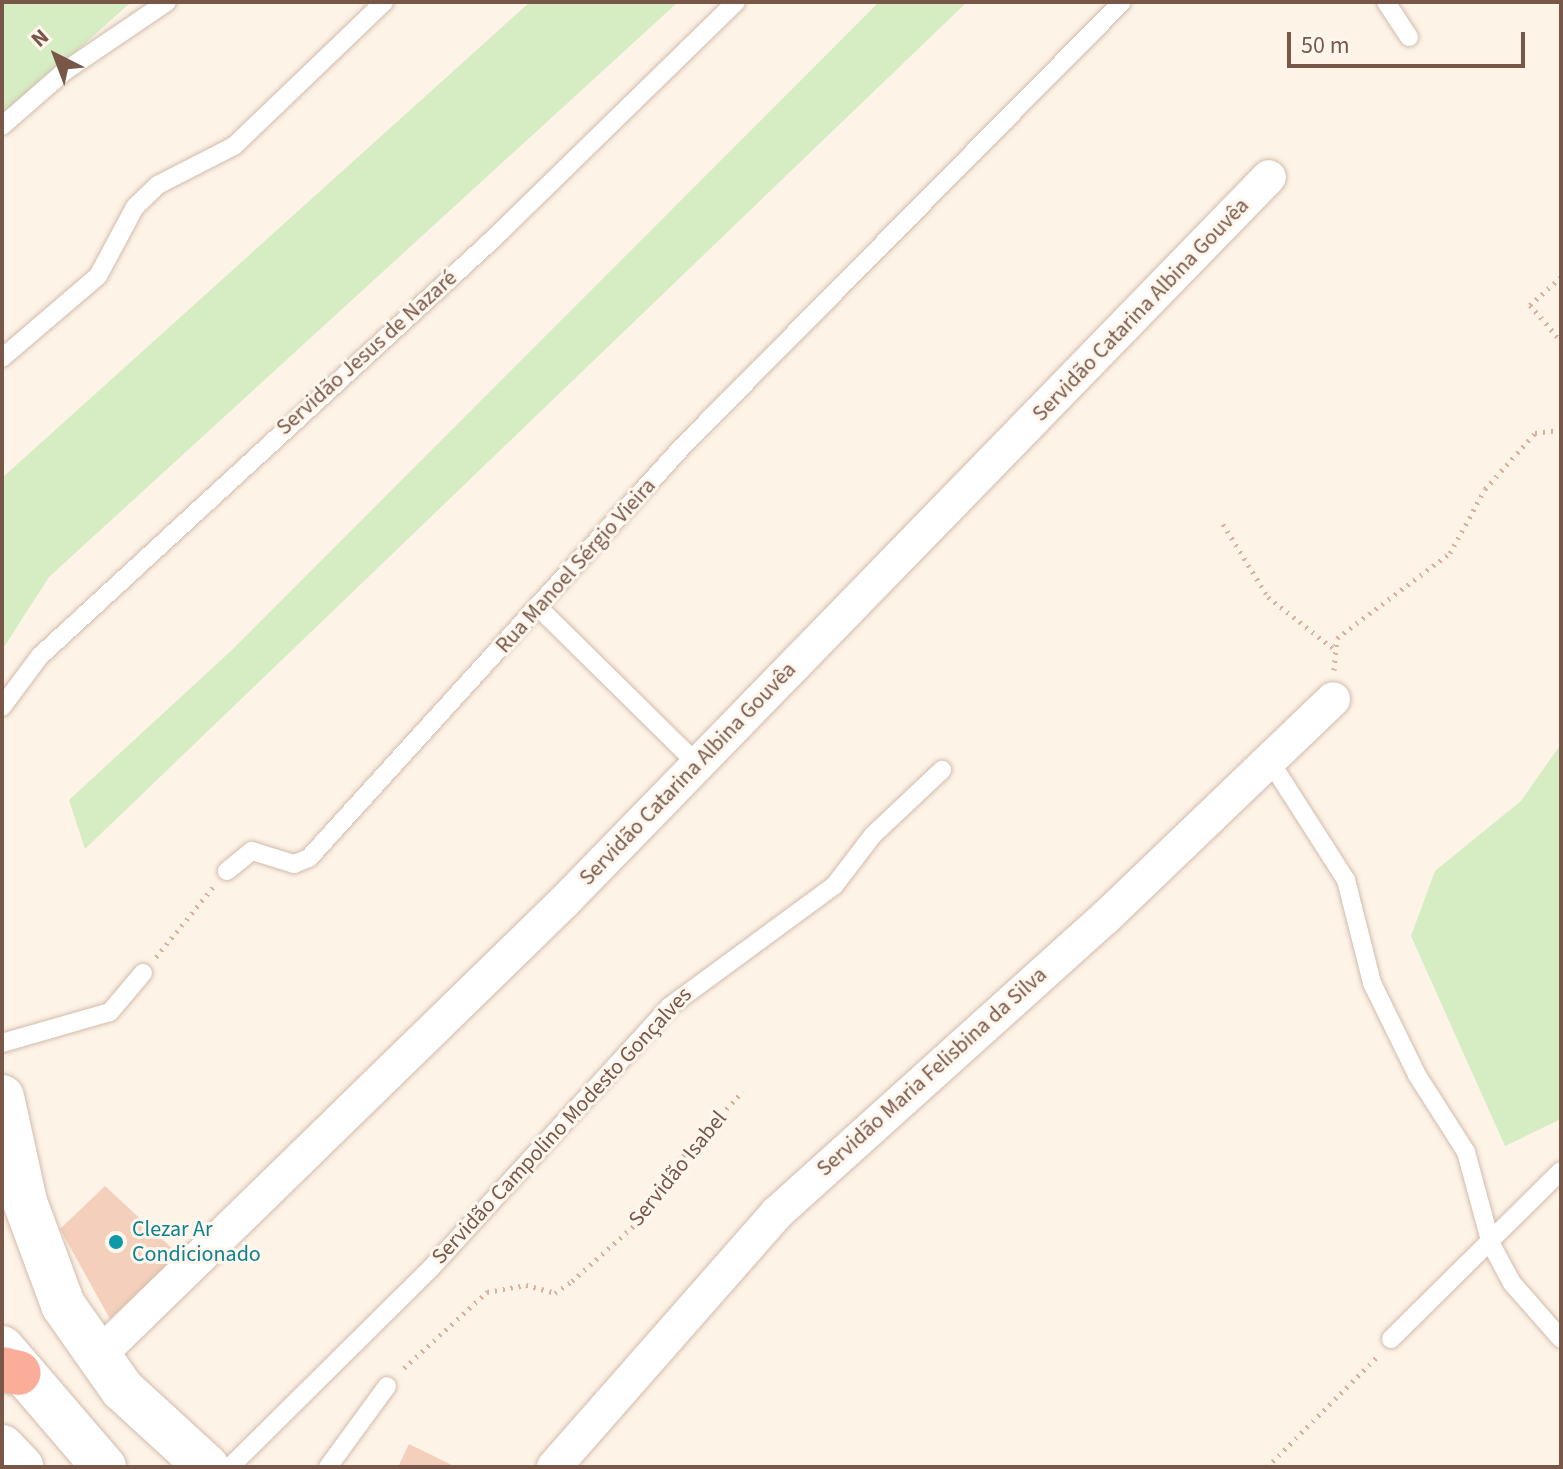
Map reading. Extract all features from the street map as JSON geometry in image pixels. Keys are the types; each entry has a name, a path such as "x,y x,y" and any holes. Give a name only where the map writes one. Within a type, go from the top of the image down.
{"street":[{"name":"Servidão Catarina Albina Gouvêa","path":"95,1359 698,765 1269,177"},
{"name":"Servidão Maria Felisbina da Silva","path":"554,1467 777,1213 1105,918 1268,758 1333,699"},
{"path":"3,1111 13,1197 63,1305 95,1359 207,1467"},
{"path":"8,1363 104,1467"},
{"path":"2,1447 21,1467"}],"lane":[{"path":"2,126 65,71 167,2"},
{"path":"2,358 98,276 135,207 158,185 234,146 384,2"},
{"name":"Servidão Jesus de Nazaré","path":"2,707 40,656 492,240 736,2"},
{"name":"Rua Manoel Sérgio Vieira","path":"227,871 252,851 294,864 309,858 791,332 1122,2"},
{"path":"1386,2 1409,37"},
{"path":"540,609 698,765"},
{"path":"1268,758 1346,880 1372,983 1417,1075 1466,1152 1491,1244 1512,1283 1561,1339"},
{"name":"Servidão Campolino Modesto Gonçalves","path":"230,1467 431,1268 669,1007 834,886 873,835 942,770"},
{"path":"2,1043 110,1012 143,973"},
{"path":"1391,1339 1491,1244 1561,1171"},
{"path":"328,1467 387,1386"}],"path":[{"path":"1561,277 1530,305 1561,341"},
{"path":"1333,699 1334,649 1350,625 1450,553 1485,489 1535,433 1561,430"},
{"path":"1223,524 1268,597 1334,649"},
{"path":"143,973 227,871"},
{"name":"Servidão Isabel","path":"387,1386 487,1292 526,1285 555,1293 572,1281 647,1214 683,1156 743,1091"},
{"path":"1267,1467 1323,1418 1391,1339"}],"green space":[{"path":"2,2 131,2 2,118"},
{"path":"530,2 678,2 49,577 2,650 2,478"},
{"path":"879,2 967,2 85,849 69,800 232,650"},
{"path":"1561,744 1561,1119 1505,1146 1411,936 1435,871 1521,801"}],"building":[{"name":"Clezar Ar Condicionado","path":"105,1186 178,1254 110,1319 60,1229"},
{"path":"409,1444 452,1465 451,1467 398,1467"}],"place":[{"name":"Clezar Ar Condicionado","path":"116,1242"}]}
